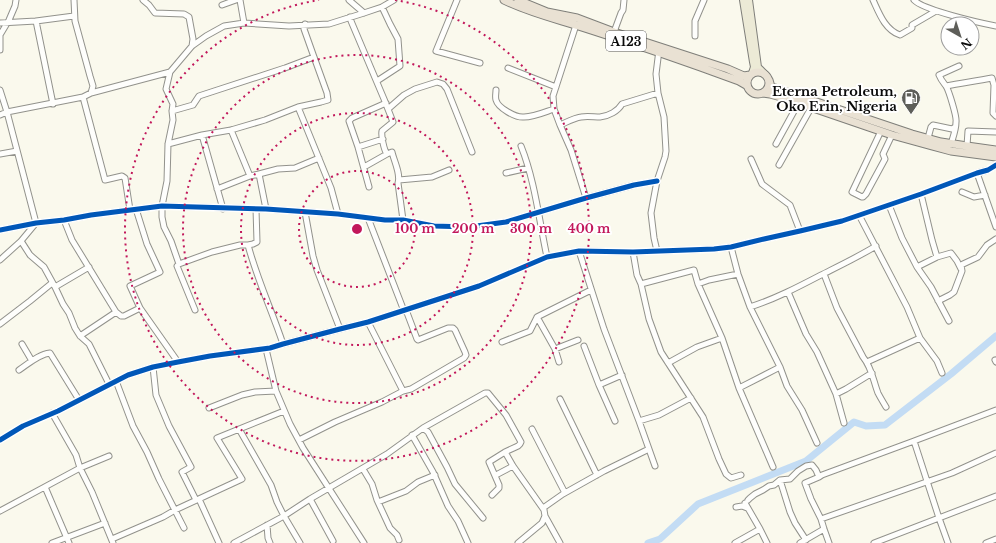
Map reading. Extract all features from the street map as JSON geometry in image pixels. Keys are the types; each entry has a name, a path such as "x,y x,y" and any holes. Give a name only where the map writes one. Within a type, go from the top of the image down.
{"highway":[{"name":"A123","path":"504,0 526,10 728,69 744,76 759,72 767,77 771,87 912,134 996,157"},
{"name":"A123","path":"518,0 548,12 577,18 659,49 739,81 746,85 753,94 770,94 881,131 951,152 971,149 996,150"},
{"path":"746,85 751,74"},
{"path":"763,93 768,87 767,77"}],"main road":[{"path":"743,0 754,67 751,74"},
{"path":"749,0 758,67 767,77"}],"street":[{"path":"0,50 0,35 8,22 16,0"},
{"path":"74,0 74,16 93,86 91,93"},
{"path":"143,0 155,13 184,14 189,17 193,39 192,46"},
{"path":"222,5 236,0"},
{"path":"240,0 244,23"},
{"path":"349,0 364,13"},
{"path":"195,310 177,266 179,264 171,241 164,227 162,217 162,206 167,181 168,144 173,120 173,104 166,89 170,72 192,46 224,26 244,23 289,26 328,24 382,7 394,0"},
{"path":"457,0 436,51 480,63"},
{"path":"614,32 623,10 624,0"},
{"path":"694,36 695,20 704,0"},
{"path":"873,0 886,25 894,33 900,35 912,28 912,25 936,11"},
{"path":"914,0 917,3 936,11 996,26"},
{"path":"377,81 400,66 398,39 382,7"},
{"path":"0,23 36,21 74,16"},
{"path":"350,17 393,122 382,131 385,152 387,154"},
{"path":"36,21 53,104"},
{"path":"168,144 202,135 231,130 265,120 298,107 328,100 327,93 304,29 305,24"},
{"path":"576,25 553,96 554,109 571,150 586,198"},
{"path":"657,251 651,213 657,181 665,157 666,142 664,117 658,93 656,74 659,49"},
{"path":"172,111 193,105 199,96 314,58"},
{"path":"952,144 956,127 956,117 946,86 939,75 959,66"},
{"path":"508,68 556,87"},
{"path":"0,114 83,97 91,93 170,72"},
{"path":"946,86 992,78 994,85 993,113 996,116"},
{"path":"388,109 404,95 415,89 436,82 443,84 447,89 472,152"},
{"path":"0,90 36,223"},
{"path":"496,90 495,99 498,105 510,113 520,117 526,117 554,109"},
{"path":"560,125 582,117 605,116 620,108 622,104 658,93"},
{"path":"83,97 105,180 119,176 125,178 133,210 160,272 130,286 140,308 178,362"},
{"path":"369,187 349,121 352,118 386,103"},
{"path":"776,144 798,104"},
{"path":"298,107 331,188 338,214"},
{"path":"779,165 811,108"},
{"path":"928,138 931,126 933,125 952,128 956,127"},
{"path":"231,130 250,176"},
{"path":"881,131 852,192 862,197 866,194 885,159 884,154 892,134"},
{"path":"971,149 968,131 996,132"},
{"path":"202,135 223,209"},
{"path":"358,147 383,139"},
{"path":"521,146 539,213 540,226 548,257"},
{"path":"0,154 17,151"},
{"path":"364,168 392,152 399,180 398,183 403,220"},
{"path":"217,189 250,176 278,169 295,168 319,158"},
{"path":"751,159 762,184 790,205 800,231"},
{"path":"0,440 23,426 80,400 128,375 153,367 178,362 210,356 266,349 368,322 480,286 548,257 579,251 633,252 731,247 764,238 842,221 988,170 996,165"},
{"path":"506,173 528,168"},
{"path":"399,180 432,178 449,170"},
{"path":"977,173 996,227"},
{"path":"258,174 266,209"},
{"path":"0,230 36,223 162,206 223,209 266,209 403,220 434,226 469,227 506,222 586,198 634,185 657,181"},
{"path":"962,192 974,197 985,194"},
{"path":"921,194 937,257"},
{"path":"889,205 902,238 917,267 931,287 950,321"},
{"path":"179,264 212,252 257,242 256,209"},
{"path":"305,212 313,256 340,329"},
{"path":"859,215 907,307 920,338 936,361 942,373"},
{"path":"299,440 403,391 411,389 464,358 466,355 453,328 448,328 418,340 404,311 368,218"},
{"path":"64,220 72,240 116,312 121,316 124,316 140,308"},
{"path":"0,260 21,241 36,223"},
{"path":"938,300 954,292 962,271 962,265 978,257 987,245 996,239"},
{"path":"21,241 30,255 44,267 69,313 75,328 80,336 89,344 109,384"},
{"path":"248,245 252,263 274,317 283,344"},
{"path":"750,307 788,292 861,256 876,246"},
{"path":"731,247 738,274 750,307 780,367 787,386 802,410 817,443"},
{"path":"579,251 604,329 655,466"},
{"path":"633,252 637,275 641,284 649,319 661,352 703,417 716,453 726,474 731,478 741,475"},
{"path":"917,267 937,257 951,253 962,271"},
{"path":"0,324 54,285 89,267"},
{"path":"641,284 694,270 698,284 722,338 739,388 773,467"},
{"path":"698,284 709,280 738,274"},
{"path":"824,274 838,308 872,373 878,394 886,406"},
{"path":"502,342 530,330 537,317 591,290"},
{"path":"788,292 806,334 817,352 836,394 844,423"},
{"path":"80,336 116,312"},
{"path":"537,317 555,349 559,362"},
{"path":"368,322 403,391"},
{"path":"668,363 697,347 722,338"},
{"path":"867,362 920,338"},
{"path":"555,349 578,340"},
{"path":"22,344 32,361"},
{"path":"584,346 615,421"},
{"path":"266,349 276,391 284,411 299,440 364,543"},
{"path":"18,370 32,361 50,353 80,400"},
{"path":"153,367 156,395 169,426 191,467 182,472 219,543"},
{"path":"739,388 780,367"},
{"path":"836,394 846,390 872,373"},
{"path":"599,385 622,375"},
{"path":"116,381 133,426 184,528"},
{"path":"209,408 242,395 255,392 276,391"},
{"path":"234,543 284,516 310,499 363,469 423,428 488,393 506,415 521,442 518,446 489,462 499,485 499,488 492,495"},
{"path":"560,398 597,475"},
{"path":"639,421 659,415 690,398"},
{"path":"829,543 822,519 811,499 805,483 822,475 996,410"},
{"path":"52,413 76,455 80,468 113,541 242,478 217,438 284,411"},
{"path":"423,428 428,432 455,484 483,518"},
{"path":"240,429 271,485 284,516 300,543"},
{"path":"532,430 565,493"},
{"path":"412,435 468,543"},
{"path":"914,441 948,543"},
{"path":"518,543 542,523 544,513 543,508 565,493 597,475 649,449"},
{"path":"505,452 544,513 560,543"},
{"path":"822,519 952,473 996,453"},
{"path":"0,511 80,468 109,456"},
{"path":"736,507 746,504 755,494 769,486 774,485 780,480 790,479 806,466 812,465 819,477"},
{"path":"496,476 513,466"},
{"path":"363,469 372,484 373,490 390,528 397,535 398,540"},
{"path":"378,502 406,491 418,482 434,475"},
{"path":"780,480 790,512 806,540"},
{"path":"45,487 68,541"},
{"path":"874,543 996,496"},
{"path":"310,499 333,541"},
{"path":"746,504 767,543"},
{"path":"52,543 68,541 105,523"},
{"path":"267,525 270,543"},
{"path":"735,543 760,529"},
{"path":"800,543 824,529"},
{"path":"986,543 996,539"}],"waterway":[{"path":"648,543 660,539 698,504 806,461 854,422 866,426 885,425 951,374 996,336"}],"cycle path":[{"path":"0,440 23,426 58,411 128,375 153,367 178,362 270,348 368,322 479,286 547,257 579,251 633,252 731,247 842,221 988,170 996,165"},
{"path":"0,230 36,223 162,206 266,209 338,214 385,220 403,220 434,226 469,227 506,222 586,198 634,185 657,181"}],"place":[{"name":"Eterna Petroleum, Oko Erin, Nigeria","path":"911,115"}]}
